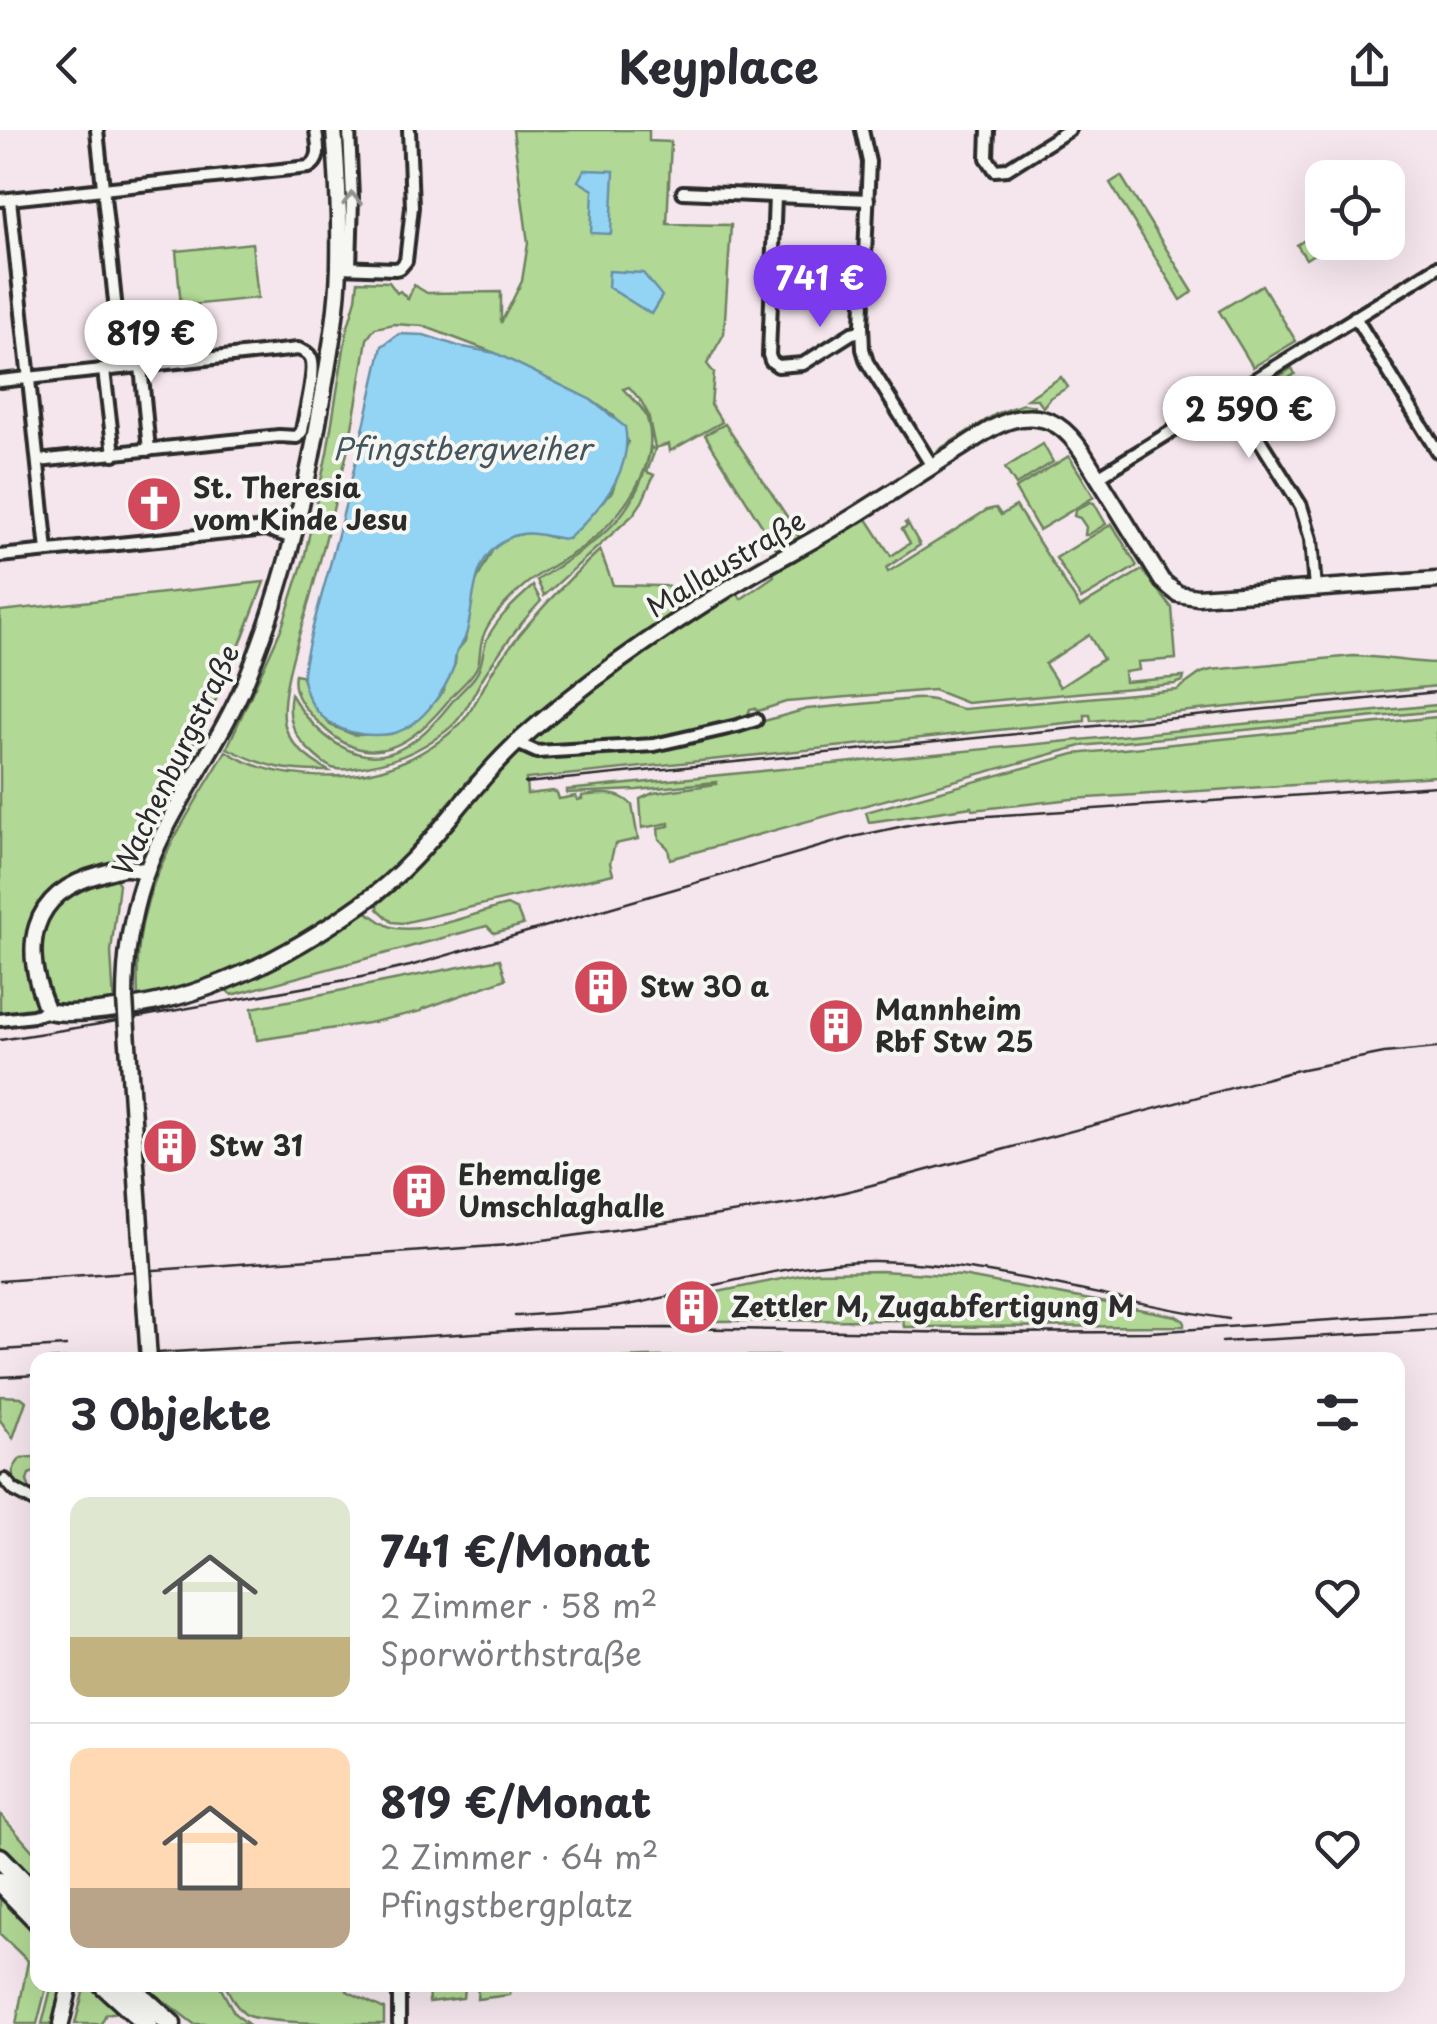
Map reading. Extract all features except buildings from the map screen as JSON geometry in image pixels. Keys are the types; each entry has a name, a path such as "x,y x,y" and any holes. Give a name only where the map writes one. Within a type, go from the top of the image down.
{"highway":[{"path":"0,1858 30,1889"},
{"path":"0,1882 30,1912"},
{"path":"112,1992 147,2024"},
{"path":"136,1992 171,2024"}],"street":[{"path":"97,130 122,368"},
{"path":"48,551 30,378 5,199 307,167 316,162 318,155 316,130"},
{"name":"Wachenburgstraße","path":"334,130 345,267"},
{"name":"Wachenburgstraße","path":"148,1352 124,964 144,878 246,680 273,609 294,535 345,267 352,198 348,130"},
{"path":"345,267 395,270 406,261 412,206 409,130"},
{"path":"862,130 870,162 863,349 867,362 932,466"},
{"path":"988,130 987,158 994,170 1007,169 1069,130"},
{"path":"683,192 868,200"},
{"path":"776,196 769,322 771,361 778,366 803,364 852,333 862,331"},
{"path":"1098,477 1437,267"},
{"path":"1355,317 1437,451"},
{"path":"0,381 302,350 311,358 302,432 297,437 38,461"},
{"path":"140,366 150,450"},
{"path":"104,370 114,454"},
{"path":"1232,394 1301,506 1311,539 1315,589"},
{"name":"Mallaustraße","path":"48,1011 150,1005 189,995 239,976 306,940 367,901 394,878 517,743 586,685 649,639 1005,422 1035,418 1054,422 1070,434 1162,581 1175,592 1194,597 1437,580"},
{"path":"0,556 266,529 299,510"},
{"path":"280,523 294,535"},
{"path":"266,529 294,535"},
{"path":"517,743 536,752 654,745 756,720"},
{"path":"0,1020 48,1011 32,946 39,919 58,893 74,883 131,866 144,878"},
{"path":"5,1480 30,1499"},
{"path":"61,2024 68,1992"},
{"path":"398,2024 399,1992"}],"green space":[{"path":"513,130 649,130 649,141 671,142 667,224 731,225 724,334 707,364 714,373 711,405 722,422 670,451 669,444 655,448 648,414 641,401 629,387 623,389 645,414 650,436 643,473 623,507 583,547 530,581 500,609 485,631 475,671 424,727 392,747 358,748 340,740 310,714 298,696 295,674 301,675 310,699 330,725 354,735 391,734 444,690 456,652 465,641 474,585 493,549 511,536 534,532 553,538 581,527 612,492 628,442 614,416 591,400 495,353 423,326 394,324 375,328 367,339 347,453 284,698 289,736 329,771 276,767 227,748 282,627 304,559 358,281 389,282 408,299 414,285 427,293 501,292 501,323 522,281 528,243"},
{"path":"1121,176 1193,292 1181,300 1110,183"},
{"path":"1305,240 1305,257 1297,245"},
{"path":"252,243 258,298 181,306 176,251"},
{"path":"1262,285 1296,341 1253,367 1219,311"},
{"path":"1292,368 1295,374 1273,388 1283,403 1276,403 1268,391 1255,399 1259,407 1254,411 1250,401 1254,392"},
{"path":"1061,377 1068,387 1043,407 1037,399 1027,399"},
{"path":"1023,404 1043,411 1007,413 938,450 996,414"},
{"path":"725,424 802,543 781,556 705,435"},
{"path":"1043,444 1053,462 1016,485 1005,468"},
{"path":"651,447 655,450 647,472 654,475 633,515 544,596 537,580 595,541 624,512 635,494"},
{"path":"1069,456 1094,497 1039,530 1015,489"},
{"path":"1090,502 1106,524 1085,535 1086,527 1074,516 1075,511"},
{"path":"1016,506 1080,607 1142,570 1172,608 1176,659 1138,662 1139,670 1124,672 1125,682 1184,677 1183,681 967,703 934,690 786,702 758,711 750,709 741,721 674,739 537,749 529,744 528,739 608,671 736,591 741,599 773,573 867,519 891,556 910,543 902,529 907,522 920,545 886,568 888,572 987,510 996,508 1001,515","holes":["1089,635 1103,659 1060,687 1045,664"]},
{"path":"1112,524 1137,566 1081,599 1056,558"},
{"path":"600,550 613,585 706,587 712,595 519,735 470,778 431,824 427,836 369,893 299,940 211,982 138,1000 139,948 150,894 179,831 226,751 264,768 310,776 377,770 414,756 461,723 521,633"},
{"path":"264,582 228,676 157,814 144,835 111,870 119,884 111,952 114,1004 0,1018 0,611"},
{"path":"533,586 541,601 498,655 458,719 435,739 392,760 341,770 323,762 298,737 290,717 291,694 324,735 354,752 387,754 412,742 474,678 491,631"},
{"path":"1353,656 1437,663 1437,686 1091,721 1090,715 1085,715 1085,721 526,779 527,794 553,791 559,799 576,796 577,800 608,794 632,805 638,839 615,844 610,863 613,874 403,923 392,922 378,909 379,897 520,749 631,751 807,709 922,699 964,709 1177,690 1211,670"},
{"path":"1437,705 1437,711 1081,746 670,859 668,848 659,839 658,828 669,823 642,828 640,799 653,793 717,782 567,793 567,790"},
{"path":"1437,717 1437,776 1072,799 973,810 972,807 869,822 866,812 1074,754"},
{"path":"507,905 517,910 523,925 494,933 487,926 232,995 224,988 361,910 391,927 409,929"},
{"path":"500,959 506,979 422,1011 257,1040 252,1008"},
{"path":"815,1272 962,1276 1176,1316 1184,1321 1184,1326 904,1327 903,1320 712,1321 708,1294"},
{"path":"0,1396 26,1401 13,1438 0,1420"},
{"path":"30,1457 30,1495 15,1486 13,1478 21,1458"},
{"path":"0,1814 30,1848 30,1877 0,1845"},
{"path":"0,1896 30,1927 30,1992 45,1992 37,2024 16,2024 28,1961 0,1934"},
{"path":"50,1992 64,1992 56,2024 42,2024"},
{"path":"83,1992 96,1992 119,2012 106,2014 101,2024 75,2024"},
{"path":"152,1992 223,1992 235,2014 248,2024 194,2024"},
{"path":"229,1992 349,1992 384,2009 384,2024 260,2019 248,2016"},
{"path":"428,1992 464,1992 463,1998 429,2002"},
{"path":"478,1992 510,1992 510,1995 477,1999"}],"water":[{"path":"584,170 614,171 611,234 591,233 593,190 578,181"},
{"path":"609,271 643,273 662,296 651,314 608,287"},
{"name":"Pfingstbergweiher","path":"399,334 424,335 495,353 591,400 625,427 626,443 612,489 568,539 516,535 486,558 476,583 469,625 450,676 420,718 389,734 359,734 323,717 308,695 303,672 382,346"}],"railway":[{"path":"525,783 1437,692"},
{"path":"0,1040 410,966 853,837 913,824 1437,786"},
{"path":"0,1281 508,1245 803,1202 1298,1070 1384,1053 1437,1048"},
{"path":"515,1316 611,1308 788,1269 876,1261 921,1263 1010,1276 1229,1319"},
{"path":"174,1352 537,1329 1150,1332 1437,1313"},
{"path":"1222,1342 1437,1330"},
{"path":"0,1350 66,1346"},
{"path":"0,1377 30,1375"}],"place":[{"name":"St. Theresia vom Kinde Jesu","path":"154,504"},
{"name":"Stw 30 a","path":"601,987"},
{"name":"Mannheim Rbf Stw 25","path":"836,1026"},
{"name":"Stw 31","path":"170,1146"},
{"name":"Ehemalige Umschlaghalle","path":"419,1191"},
{"name":"Zettler M, Zugabfertigung M","path":"692,1307"}]}
